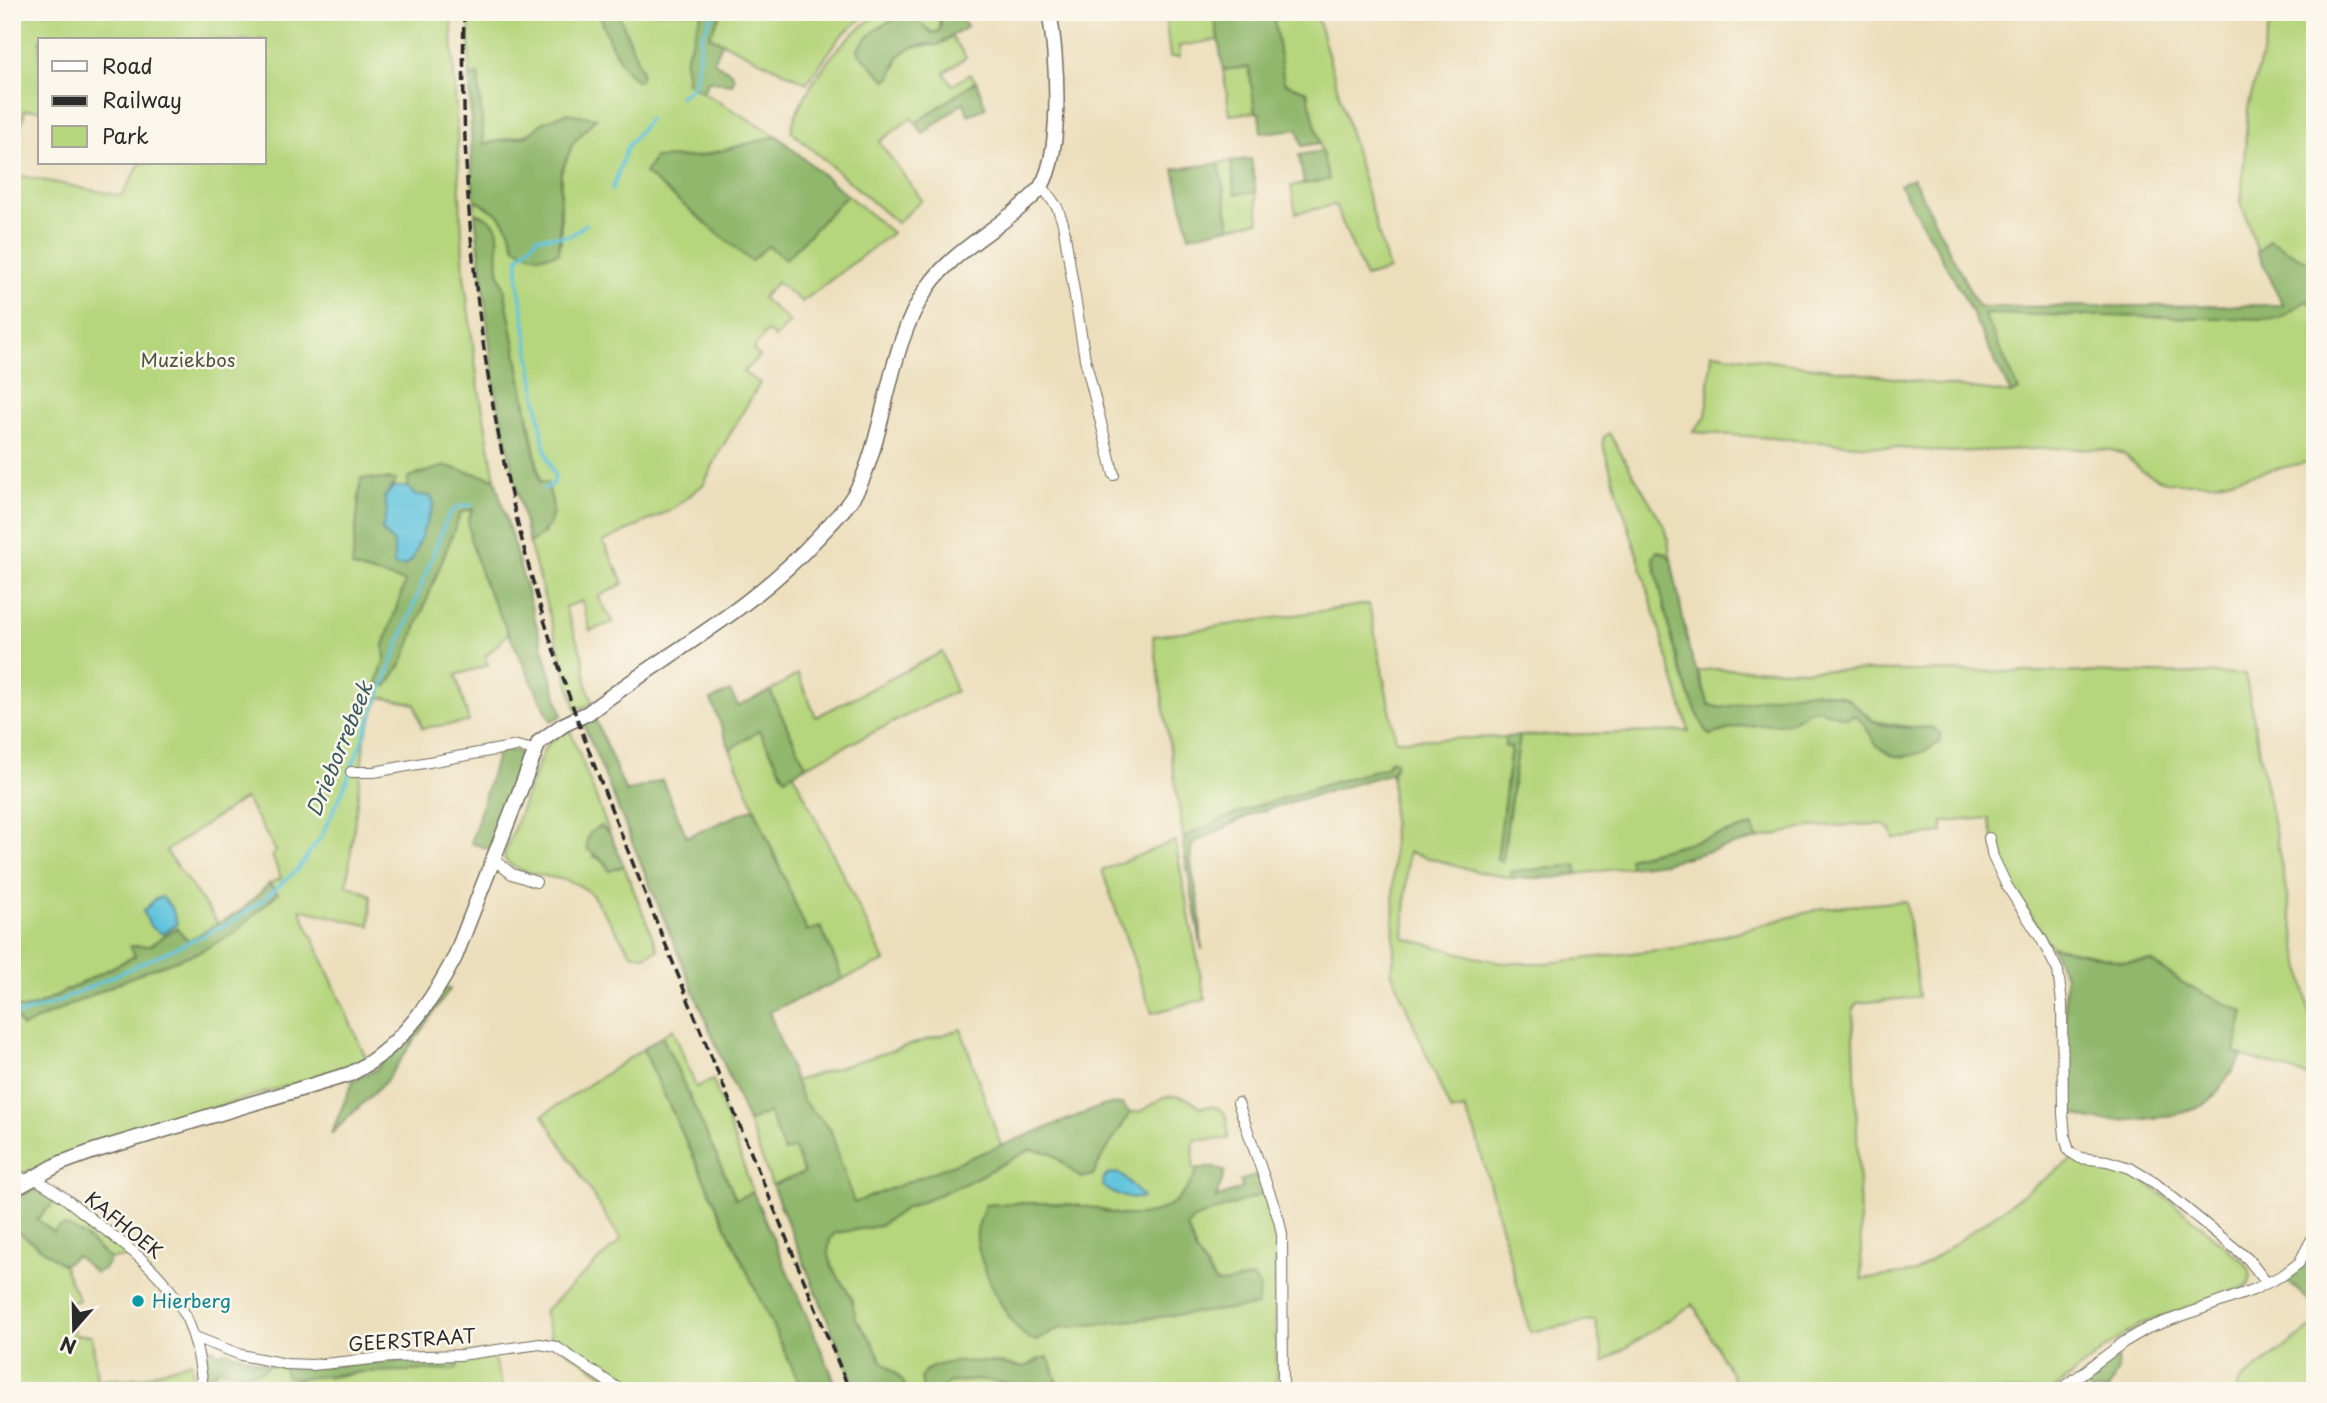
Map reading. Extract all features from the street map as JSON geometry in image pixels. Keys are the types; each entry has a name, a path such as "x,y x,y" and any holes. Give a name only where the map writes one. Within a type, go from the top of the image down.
{"main road":[{"path":"12,1189 61,1163 94,1151 330,1081 367,1065 382,1054 412,1023 444,979 455,957 534,750 544,736 588,713 761,593 808,549 847,506 861,482 907,329 927,288 948,264 1042,186 1050,162 1057,93 1049,12"}],"street":[{"path":"1042,186 1057,207 1063,223 1085,359 1114,475"},
{"path":"351,772 374,772 517,746 534,750"},
{"path":"1989,838 1993,857 2007,886 2042,940 2058,971 2062,1003 2063,1114 2069,1151 2080,1158 2107,1161 2130,1168 2155,1183 2248,1259 2266,1282"},
{"path":"493,859 512,874 536,882"},
{"path":"1238,1103 1282,1235 1283,1391"},
{"name":"KAFHOEK","path":"12,1173 54,1191 138,1255 173,1293 195,1337 202,1391"},
{"path":"2059,1391 2124,1342 2148,1328 2253,1290 2277,1278 2299,1263 2315,1233"},
{"name":"GEERSTRAAT","path":"195,1337 259,1360 299,1364 461,1355 540,1344 556,1347 622,1391"}],"green space":[{"name":"Muziekbos","path":"12,12 451,12 464,275 478,383 495,479 446,466 408,477 408,487 393,487 395,480 361,478 405,582 384,645 385,659 377,683 387,686 403,661 461,512 473,509 483,580 509,633 485,657 488,665 456,675 469,722 422,728 415,704 380,697 365,736 347,885 371,895 370,926 300,909 366,1058 357,1065 83,1147 24,1173 12,1169 12,174 122,196 139,164 266,164 266,38 38,38 38,110 25,110 12,163","holes":["245,798 276,851 272,856 281,878 269,884 278,893 199,952 145,971 22,1027 14,1007 24,1009 38,1005 135,956 131,946 149,946 177,928 188,941 218,923 166,851"]},
{"path":"469,12 605,12 601,17 642,72 618,12 702,12 685,61 687,83 777,136 697,157 654,158 785,259 847,195 892,233 802,302 777,282 762,298 790,322 775,338 767,331 753,350 760,356 743,372 760,383 704,484 673,509 603,542 624,583 598,597 613,622 590,631 582,601 565,607 583,658 587,686 593,703 576,710 529,543 545,533 547,488 546,482 541,484 504,287 498,270 498,235 492,222 475,213 475,200 502,218 515,248 561,242 561,173 573,143 595,119 484,144 478,75 470,77"},
{"path":"605,12 618,12 642,72 640,80 637,81 631,76 615,52 601,17"},
{"path":"702,12 722,12 709,36 722,42 714,62 732,73 734,79 732,84 708,81 703,92 687,83 685,61"},
{"path":"722,12 869,12 840,37 807,83 709,36"},
{"path":"879,12 938,12 940,30 933,33 909,14 899,16 896,68 898,57 908,50 938,45 952,37 966,57 944,73 953,85 970,74 976,81 916,123 911,118 879,142 922,200 897,223 791,131 805,96 829,60 845,41"},
{"path":"938,12 957,12 967,27 937,45 927,44 904,52 898,57 891,78 886,80 857,51 879,28 909,14 932,33 940,31"},
{"path":"1155,12 1214,12 1218,40 1179,46 1180,57 1170,57 1165,14"},
{"path":"1214,12 1273,12 1284,83 1307,91 1320,143 1302,146 1298,129 1261,133 1259,113 1255,112 1249,67 1223,70"},
{"path":"1273,12 1316,12 1389,270 1365,277 1335,205 1296,213 1291,186 1328,179 1307,91 1284,83"},
{"path":"2273,12 2315,12 2315,266 2269,240 2258,253 2241,202 2248,108"},
{"path":"1249,67 1255,112 1230,115 1223,70"},
{"path":"478,75 484,144 527,136 543,122 567,113 596,118 573,143 561,173 559,253 537,256 515,247 502,218 475,200 472,180 470,77"},
{"path":"976,81 986,108 968,115 964,102 923,134 916,123"},
{"path":"777,136 847,195 786,259 768,246 751,261 645,173 654,158 697,157"},
{"path":"1322,151 1329,180 1304,184 1299,155"},
{"path":"1251,159 1256,192 1235,194 1231,161"},
{"path":"1231,161 1235,194 1256,192 1259,221 1230,227 1219,163"},
{"path":"1219,163 1230,227 1189,236 1174,169"},
{"path":"1913,178 1978,307 2283,305 2258,253 2269,240 2315,266 2315,305 2306,301 2279,319 1984,314 2019,390 2011,394 1962,293 1900,185"},
{"path":"475,213 493,222 499,235 498,270 504,287 540,483 547,482 552,502 552,516 547,528 529,543 495,391"},
{"path":"2306,301 2315,305 2315,469 2307,462 2214,483 2179,483 2166,482 2142,471 2124,454 2112,450 2061,448 1949,452 1693,432 1706,417 1712,353 2011,394 2018,390 1983,314 2279,319"},
{"path":"1609,433 1666,529 1671,559 1658,551 1653,558 1681,672 1709,735 1742,726 1789,723 1809,711 1818,709 1846,718 1854,715 1865,722 1871,734 1916,728 1874,721 1847,698 1798,693 1721,708 1709,705 1698,672 1710,669 2245,674 2315,1042 2315,1078 2234,1053 2188,986 2150,961 2125,962 2051,946 2011,885 1998,859 1989,818 1942,822 1943,833 1894,839 1890,828 1880,824 1810,827 1757,839 1753,826 1629,858 1631,867 1578,874 1576,866 1511,872 1511,878 1408,852 1404,938 1507,963 1548,963 1682,947 1823,908 1906,901 1919,997 1857,1003 1853,1009 1862,1279 1915,1272 2074,1158 2087,1164 2124,1172 2161,1194 2244,1262 2250,1274 2248,1286 2141,1324 2052,1391 1740,1391 1693,1304 1604,1362 1595,1320 1530,1332 1476,1135 1465,1109 1451,1112 1391,971 1394,958 1392,773 1395,767 1389,761 1386,767 1324,785 1186,837 1184,841 1153,636 1369,604 1396,740 1505,737 1505,746 1511,746 1497,860 1502,862 1520,736 1689,731 1604,449 1603,438"},
{"path":"446,466 495,479 562,715 551,721 483,580 470,538 468,520 473,509 461,512 403,661 387,686 377,683 385,659 384,646 405,582 352,567 361,478 396,480 384,498 387,510 382,530 394,543 394,565 404,566 412,559 434,503 430,496 414,495 408,487 408,477"},
{"path":"1657,551 1665,553 1671,559 1689,649 1709,705 1721,708 1783,695 1829,693 1848,699 1880,724 1932,727 1941,734 1939,743 1908,756 1891,755 1877,745 1859,718 1854,715 1846,718 1818,709 1809,711 1789,723 1742,726 1709,735 1681,672 1653,558"},
{"path":"942,652 956,691 806,766 770,691 798,674 816,717"},
{"path":"730,691 738,706 770,691 806,766 785,778 759,731 730,749 711,700"},
{"path":"594,716 626,792 662,780 687,837 754,808 807,931 821,927 843,979 769,1012 803,1101 830,1129 854,1203 1105,1105 1122,1104 1130,1113 1093,1175 1081,1178 1051,1153 1031,1149 966,1183 906,1208 879,1226 835,1233 830,1239 828,1250 832,1267 851,1297 856,1319 872,1341 881,1360 902,1380 908,1391 857,1391 772,1185 804,1173 794,1148 784,1152 769,1112 748,1122 583,723"},
{"path":"570,730 610,834 601,826 594,857 605,862 609,871 624,866 658,950 644,956 631,953 592,895 582,887 561,879 526,872 505,860 504,855 544,749 551,741"},
{"path":"759,730 785,778 793,772 885,961 843,979 821,927 807,932 730,749"},
{"path":"1520,736 1502,862 1497,860 1511,747 1505,747 1505,737"},
{"path":"513,750 524,754 490,849 471,843 498,752"},
{"path":"1392,759 1396,762 1392,773 1254,813 1193,843 1191,864 1198,899 1202,950 1183,845 1186,837 1253,807 1386,767"},
{"path":"601,826 610,834 624,866 609,871 605,862 587,849 589,834"},
{"path":"1753,826 1757,839 1664,863 1631,867 1629,858"},
{"path":"1175,841 1205,999 1152,1013 1102,870"},
{"path":"1576,865 1578,874 1554,878 1511,878 1511,872"},
{"path":"269,884 278,893 233,934 199,952 145,971 22,1027 12,1011 14,1006 24,1009 38,1005 135,956 130,946 149,946 177,928 188,941 242,910"},
{"path":"2051,946 2125,962 2150,961 2188,986 2244,1012 2235,1052 2243,1056 2210,1100 2188,1111 2141,1119 2099,1120 2067,1112 2065,976"},
{"path":"444,987 450,989 385,1082 331,1134 353,1081 377,1069"},
{"path":"673,1029 696,1087 713,1080 753,1192 736,1200 662,1036"},
{"path":"961,1029 1001,1146 853,1204 830,1129 803,1101 795,1081"},
{"path":"662,1036 736,1199 753,1192 839,1391 803,1391 643,1049"},
{"path":"643,1049 803,1391 629,1391 553,1342 544,1311 621,1240 543,1115"},
{"path":"1177,1096 1201,1107 1217,1107 1225,1113 1228,1124 1228,1139 1194,1140 1193,1168 1198,1168 1185,1192 1167,1207 1144,1215 1116,1214 1068,1205 985,1205 981,1253 988,1276 1007,1313 1036,1341 1062,1327 1081,1326 1225,1284 1216,1283 1196,1252 1187,1227 1193,1219 1265,1193 1277,1243 1277,1391 942,1391 947,1383 984,1380 1045,1389 1053,1386 1039,1359 1025,1367 990,1362 945,1364 925,1370 923,1391 908,1391 902,1380 881,1360 872,1341 855,1319 851,1297 832,1267 828,1250 830,1239 835,1233 879,1226 906,1208 966,1183 1031,1149 1051,1153 1081,1178 1093,1175 1130,1113 1142,1111 1163,1097"},
{"path":"769,1112 784,1151 794,1147 805,1173 772,1185 748,1122"},
{"path":"1198,1168 1216,1168 1225,1172 1216,1198 1243,1188 1240,1181 1258,1174 1265,1193 1193,1219 1187,1227 1196,1252 1216,1283 1253,1277 1260,1288 1257,1306 1062,1327 1036,1341 1023,1334 999,1300 985,1270 977,1232 985,1205 1054,1204 1095,1208 1116,1214 1143,1215 1166,1207 1176,1200 1185,1192"},
{"path":"30,1189 37,1190 55,1202 37,1219 53,1232 63,1226 74,1229 110,1259 105,1268 96,1273 76,1256 63,1265 12,1227 12,1197"},
{"path":"55,1202 129,1257 110,1259 87,1238 63,1226 53,1232 37,1219"},
{"path":"12,1227 63,1265 79,1300 66,1305 75,1335 92,1335 97,1380 144,1377 191,1361 196,1391 12,1391"},
{"path":"2300,1267 2315,1272 2307,1282 2315,1289 2315,1306 2285,1279"},
{"path":"2315,1325 2315,1391 2236,1391 2240,1381"},
{"path":"214,1348 217,1353 226,1351 269,1365 252,1373 220,1368 213,1373 213,1391 208,1391 203,1352"},
{"path":"2112,1355 2117,1358 2118,1369 2108,1391 2091,1391 2088,1387 2082,1391 2064,1391"},
{"path":"493,1357 504,1391 213,1391 213,1373 220,1368 242,1373 269,1365 330,1377 457,1358"},
{"path":"1048,1357 1057,1380 1053,1386 1044,1389 971,1380 947,1383 942,1391 923,1391 921,1376 934,1366 994,1362 1023,1367"},
{"path":"457,1358 458,1367 455,1370 363,1372 297,1379 286,1376 284,1368"}],"water":[{"path":"393,487 408,487 414,495 430,496 434,503 412,560 404,566 394,566 394,543 382,530 387,510 384,498"},
{"path":"162,897 172,908 177,924 163,934 151,927 143,912 155,899"},
{"path":"1117,1173 1143,1197 1121,1196 1103,1186 1104,1178"}],"waterway":[{"name":"Drieborrebeek","path":"680,96 692,88 695,82 702,35 714,12"},
{"name":"Drieborrebeek","path":"612,190 627,147 649,119"},
{"name":"Drieborrebeek","path":"544,489 553,484 555,478 544,446 518,280 518,258 538,237 570,236 586,224"},
{"name":"Drieborrebeek","path":"12,1016 50,1005 230,923 259,903 296,871 321,837 344,788 447,518 457,508 472,505"}],"railway":[{"path":"464,12 465,148 469,216 484,352 509,486 538,600 569,695 622,835 850,1391"}],"place":[{"name":"Hierberg","path":"138,1301"}]}
